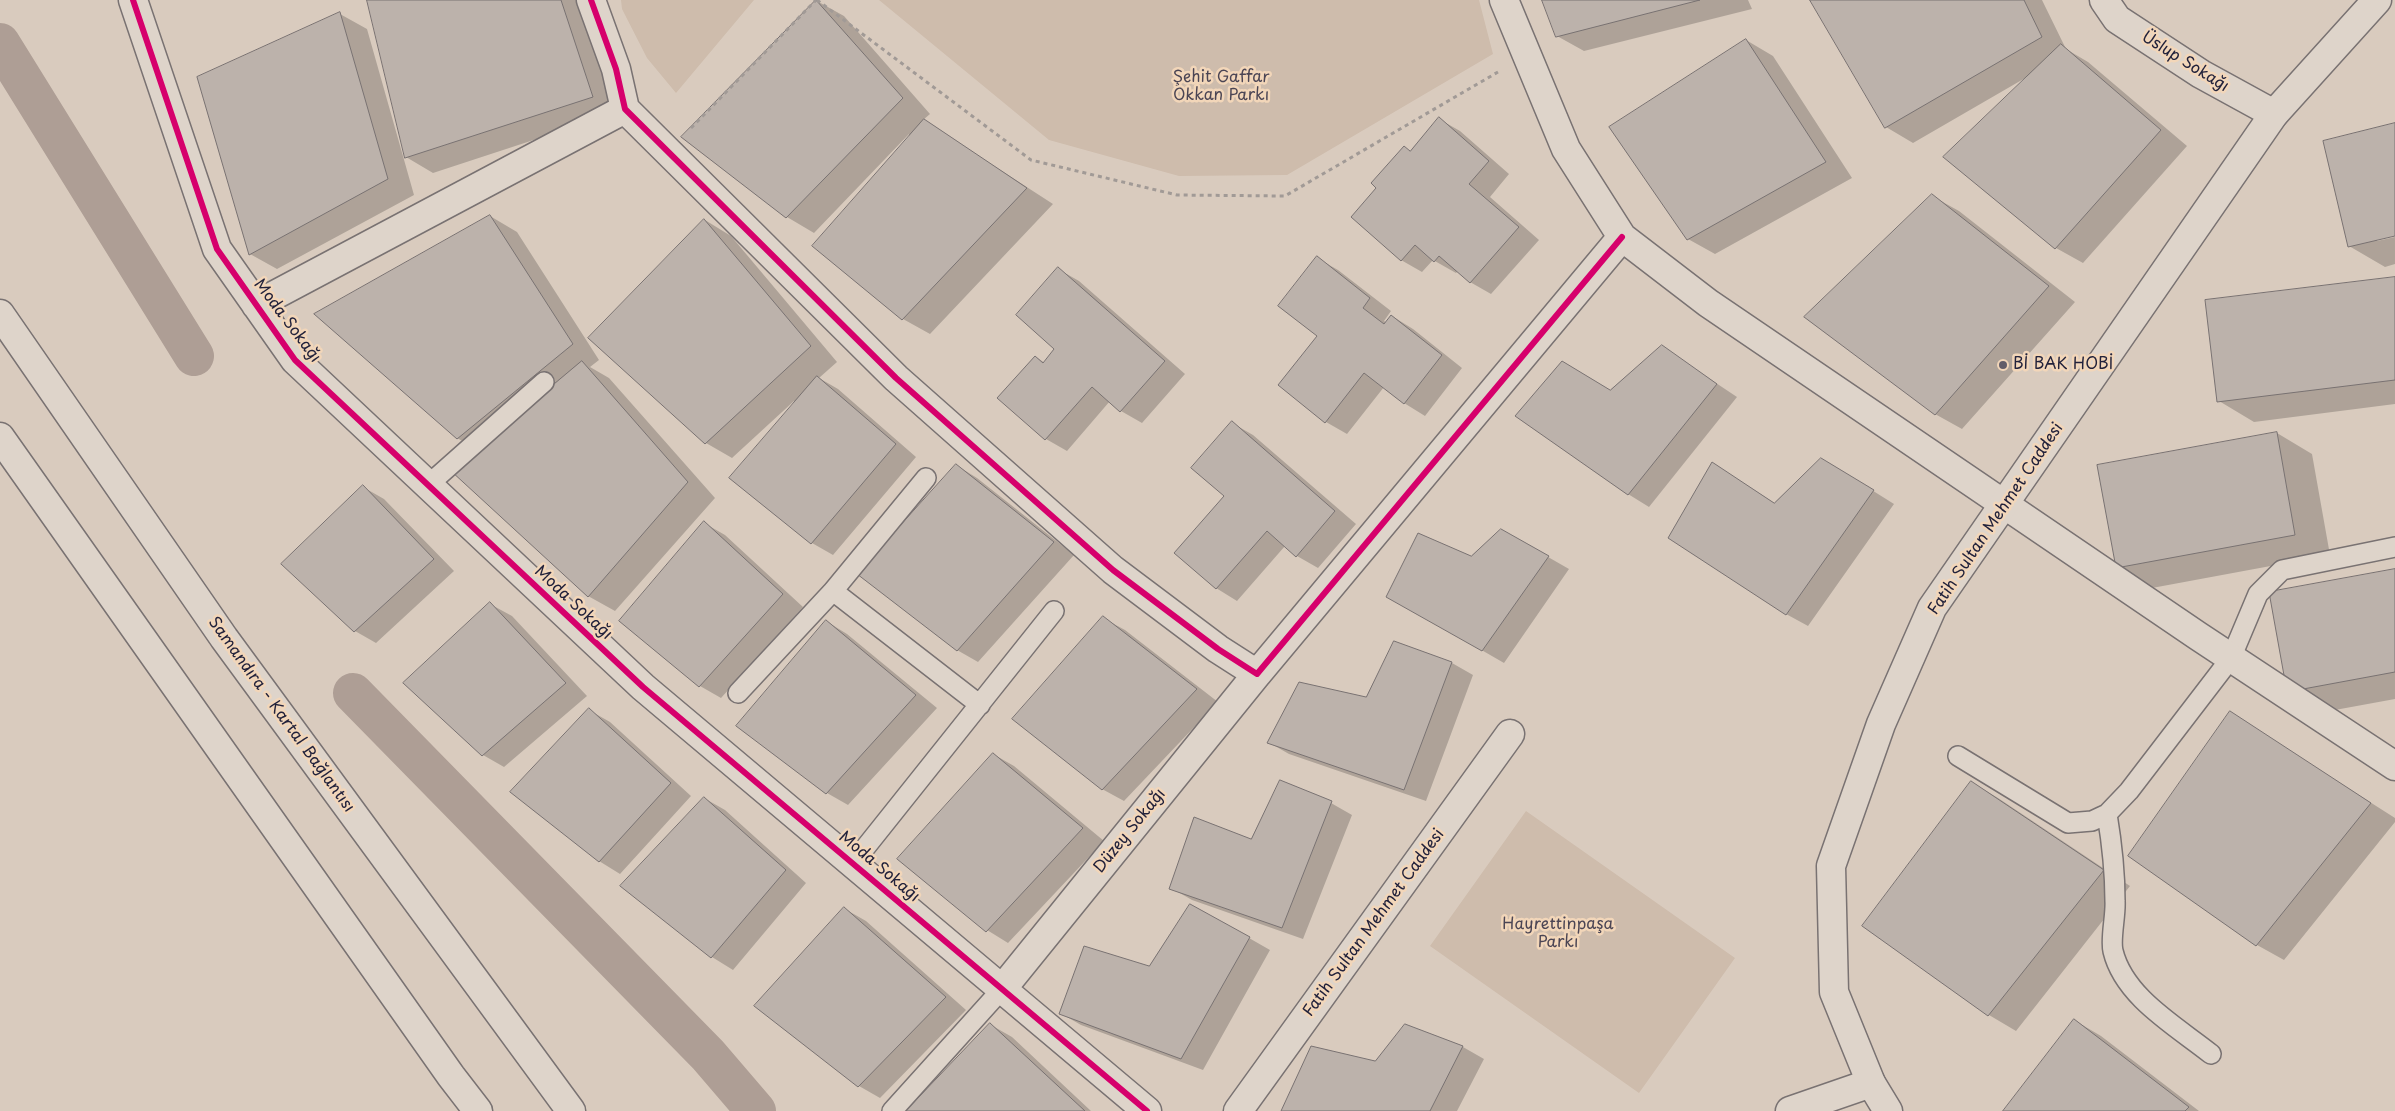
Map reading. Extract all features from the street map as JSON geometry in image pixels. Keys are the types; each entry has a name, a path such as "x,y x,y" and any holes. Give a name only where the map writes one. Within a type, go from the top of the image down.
{"main road":[{"name":"Moda Sokağı","path":"133,0 217,249 296,360 643,687 1147,1111"},
{"path":"591,0 616,69 625,109 896,378 1113,570 1218,649 1257,674"},
{"path":"1504,0 1566,149 1622,237 1708,303 2231,658 2395,766"},
{"name":"Üslup Sokağı","path":"2104,0 2117,19 2201,74 2274,114"},
{"name":"Fatih Sultan Mehmet Caddesi","path":"1888,1111 1871,1083 1834,992 1831,866 1881,724 1932,608 2274,114 2377,0"},
{"path":"256,305 625,109"},
{"name":"Düzey Sokağı","path":"1002,989 1257,674 1622,237"},
{"name":"Samandıra - Kartal Bağlantısı","path":"0,314 224,638 571,1111"},
{"path":"0,438 445,1068 478,1111"},
{"name":"Fatih Sultan Mehmet Caddesi","path":"1238,1111 1510,734"},
{"path":"1790,1111 1871,1083"}],"lane":[{"path":"428,485 544,382"},
{"path":"738,693 833,591 926,478"},
{"path":"1958,756 2068,823 2092,821 2107,814 2129,791 2231,658 2258,594 2282,570 2395,547"},
{"path":"833,591 980,705"},
{"path":"853,863 1054,611"},
{"path":"2107,814 2115,861 2116,904 2112,950 2118,964 2137,995 2211,1054"},
{"path":"892,1111 1002,989"}],"path":[{"path":"668,151 817,0 1031,160 1177,195 1285,196 1526,56"}],"green space":[{"path":"621,0 754,0 676,93 647,58 622,9"},
{"name":"Şehit Gaffar Okkan Parkı","path":"879,0 1479,0 1493,54 1287,175 1179,176 1049,140"},
{"name":"Hayrettinpaşa Parkı","path":"1526,811 1735,958 1639,1093 1430,946"}],"building":[{"path":"367,0 561,0 593,97 405,158"},
{"path":"816,0 903,98 786,218 681,137"},
{"path":"1542,0 1700,0 1556,37"},
{"path":"1810,0 2024,0 2042,37 1885,128"},
{"path":"340,12 388,179 249,255 197,77"},
{"path":"1746,39 1826,162 1687,240 1609,127"},
{"path":"2061,44 2161,130 2055,249 1943,157"},
{"path":"1439,117 1489,161 1469,184 1519,227 1470,283 1439,256 1434,262 1415,245 1401,261 1351,217 1376,188 1371,183 1404,146 1410,151"},
{"path":"924,119 1027,188 902,320 812,246"},
{"path":"2395,123 2395,236 2348,247 2323,141"},
{"path":"1932,194 2049,286 1935,415 1804,317"},
{"path":"490,215 573,344 457,439 314,314"},
{"path":"704,219 811,346 705,444 588,338"},
{"path":"1317,256 1370,298 1363,308 1384,324 1391,315 1442,355 1404,404 1364,373 1325,423 1278,385 1317,336 1278,306"},
{"path":"1058,267 1165,361 1120,412 1092,387 1045,440 997,398 1035,356 1043,363 1054,349 1016,315"},
{"path":"2395,277 2395,380 2217,402 2205,300"},
{"path":"1662,345 1717,384 1628,495 1515,416 1562,361 1610,390"},
{"path":"582,361 688,482 588,597 451,471"},
{"path":"817,376 896,444 811,544 729,478"},
{"path":"1232,421 1335,511 1296,557 1267,531 1216,589 1174,553 1224,496 1191,468"},
{"path":"2277,432 2295,535 2116,568 2097,465"},
{"path":"1821,458 1874,490 1786,615 1668,538 1712,462 1774,503"},
{"path":"956,464 1054,542 957,651 857,574"},
{"path":"363,485 434,559 354,632 281,564"},
{"path":"704,521 783,594 699,687 619,621"},
{"path":"1501,529 1549,556 1482,651 1386,597 1418,533 1471,556"},
{"path":"2395,569 2395,672 2287,692 2269,592"},
{"path":"490,602 566,683 482,756 403,683"},
{"path":"1103,616 1197,689 1102,790 1012,719"},
{"path":"826,620 916,695 826,794 736,726"},
{"path":"1394,641 1452,662 1404,790 1267,743 1299,682 1366,697"},
{"path":"589,708 671,783 599,862 510,792"},
{"path":"2230,711 2371,803 2256,946 2128,856"},
{"path":"993,753 1083,828 986,932 897,859"},
{"path":"1280,780 1332,801 1282,928 1169,889 1194,817 1251,839"},
{"path":"1971,781 2104,870 1988,1016 1862,926"},
{"path":"704,797 786,870 711,958 620,886"},
{"path":"1190,904 1250,937 1181,1059 1059,1014 1084,946 1149,966"},
{"path":"844,907 946,997 858,1087 754,1006"},
{"path":"2074,1019 2189,1107 2185,1111 2003,1111"},
{"path":"990,1023 1085,1111 906,1111"},
{"path":"1405,1024 1463,1046 1430,1111 1281,1111 1311,1046 1375,1061"}],"waterway":[{"path":"0,43 194,356"},
{"path":"353,693 708,1055 756,1111"}],"cycle path":[{"path":"133,0 217,249 295,360 643,687 1147,1111"},
{"path":"591,0 616,69 625,109 896,378 1113,570 1218,649 1257,674 1622,237"}],"place":[{"name":"Bİ BAK HOBİ","path":"2003,365"}]}
